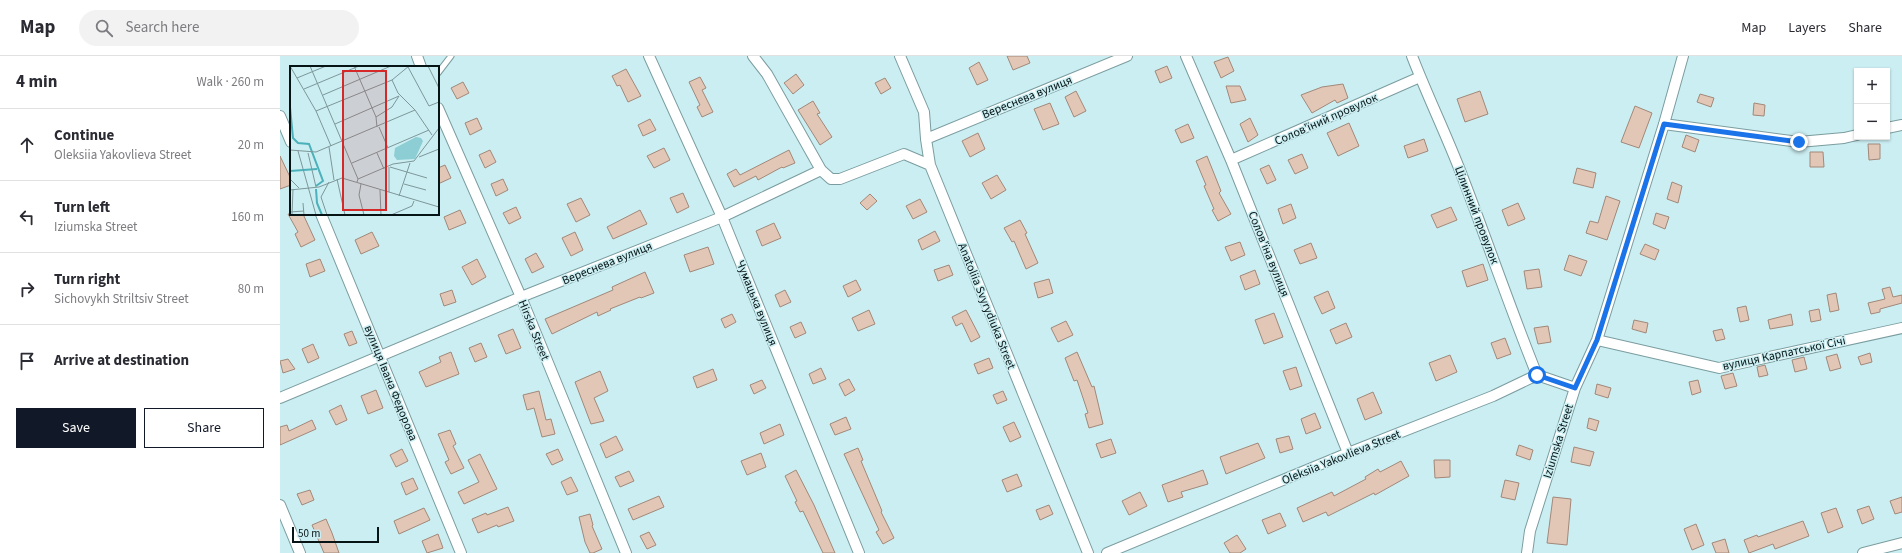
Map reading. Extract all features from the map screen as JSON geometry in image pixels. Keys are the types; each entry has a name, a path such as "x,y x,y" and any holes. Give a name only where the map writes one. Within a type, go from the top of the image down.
{"street":[{"path":"417,56 421,66"},
{"name":"Чумацька вулиця","path":"648,56 722,217 859,553"},
{"path":"753,56 767,74 821,170 831,179 840,179 904,154 930,165"},
{"name":"Anatoliia Svyrydiuka Street","path":"900,56 924,112 930,165 1088,553"},
{"name":"Вереснева вулиця","path":"926,139 1127,56"},
{"name":"Солов'їна вулиця","path":"1186,56 1231,160 1348,453"},
{"name":"Цілинний провулок","path":"1412,56 1461,174 1537,375"},
{"name":"Iziumska Street","path":"1527,553 1530,531 1575,388 1597,340 1664,124 1683,56"},
{"name":"Солов'їний провулок","path":"1231,160 1420,77"},
{"name":"Hirska Street","path":"439,110 521,297 626,553"},
{"path":"280,116 290,140"},
{"path":"1664,124 1799,142 1854,136"},
{"path":"1890,127 1902,125"},
{"name":"Вереснева вулиця","path":"280,398 521,297 722,217 821,170"},
{"name":"вулиця Івана Федорова","path":"321,215 461,553"},
{"name":"вулиця Карпатської Січі","path":"1597,340 1719,368 1902,328"},
{"path":"1537,375 1575,388"},
{"name":"Oleksiia Yakovlieva Street","path":"1107,553 1348,453 1493,396 1537,375"},
{"path":"280,505 300,553"},
{"path":"1863,553 1902,543"}],"lane":[{"path":"439,72 451,56"}],"building":[{"path":"1007,56 1027,56 1030,63 1013,70"},
{"path":"1228,57 1234,71 1221,78 1214,62"},
{"path":"979,62 988,80 977,85 969,68"},
{"path":"1167,66 1172,78 1160,83 1155,71"},
{"path":"626,69 641,96 628,102 620,85 617,86 612,76"},
{"path":"796,74 804,85 793,94 784,83"},
{"path":"700,77 706,88 702,90 713,112 702,117 697,107 700,105 689,82"},
{"path":"885,78 891,88 881,94 875,83"},
{"path":"463,82 469,93 457,99 451,88"},
{"path":"1343,84 1348,98 1337,103 1335,100 1312,113 1301,95 1322,87"},
{"path":"1226,86 1240,86 1246,100 1231,103"},
{"path":"1076,91 1086,111 1074,117 1065,97"},
{"path":"1480,91 1488,114 1465,122 1457,99"},
{"path":"1700,94 1714,98 1711,107 1697,102"},
{"path":"813,101 820,113 817,114 832,137 820,145 798,110"},
{"path":"1050,103 1059,124 1043,130 1034,109"},
{"path":"1754,103 1765,105 1764,116 1753,115"},
{"path":"1635,106 1652,113 1639,148 1621,142"},
{"path":"477,118 482,129 470,135 465,123"},
{"path":"1250,118 1258,135 1248,142 1240,124"},
{"path":"650,119 656,130 643,136 638,125"},
{"path":"1349,123 1359,146 1338,156 1327,133"},
{"path":"1188,124 1194,138 1181,143 1175,130"},
{"path":"978,133 985,149 970,157 962,141"},
{"path":"1686,135 1699,140 1695,152 1682,147"},
{"path":"1424,139 1428,151 1408,158 1404,146"},
{"path":"1868,144 1880,144 1880,159 1869,160"},
{"path":"664,148 670,160 654,168 647,156"},
{"path":"490,150 496,162 485,168 479,155"},
{"path":"789,150 795,163 783,168 782,167 758,180 756,176 734,187 727,174 736,169 740,175"},
{"path":"1810,152 1823,152 1824,167 1810,167"},
{"path":"1302,154 1308,168 1295,174 1288,160"},
{"path":"280,156 290,177 290,185 280,189"},
{"path":"1207,156 1221,191 1219,193 1231,214 1218,221 1212,210 1214,209 1204,186 1206,185 1196,161"},
{"path":"445,165 451,178 439,184 439,168"},
{"path":"1269,165 1276,180 1267,184 1260,169"},
{"path":"1577,168 1596,173 1593,188 1573,183"},
{"path":"997,175 1006,190 991,199 982,183"},
{"path":"503,179 508,190 496,196 491,184"},
{"path":"1672,182 1682,186 1678,203 1667,199"},
{"path":"683,193 689,207 677,213 670,198"},
{"path":"870,194 877,201 867,210 860,203"},
{"path":"1606,196 1620,201 1607,240 1586,233 1590,221 1598,223"},
{"path":"581,198 590,215 576,222 567,204"},
{"path":"920,199 927,212 913,219 906,206"},
{"path":"1518,203 1525,219 1508,226 1502,210"},
{"path":"1291,204 1296,218 1283,224 1278,209"},
{"path":"516,207 521,218 509,224 503,213"},
{"path":"1451,207 1457,220 1437,228 1431,215"},
{"path":"460,210 466,223 449,230 444,217"},
{"path":"640,210 647,224 613,239 607,227"},
{"path":"1656,213 1669,217 1665,229 1653,224"},
{"path":"288,214 303,215 315,240 301,247 295,234 298,232"},
{"path":"1020,220 1027,233 1025,234 1038,263 1026,269 1014,241 1012,242 1004,228"},
{"path":"774,223 781,238 762,246 756,231"},
{"path":"935,231 940,241 922,250 918,240"},
{"path":"372,232 379,246 361,254 355,240"},
{"path":"575,232 583,250 571,256 562,238"},
{"path":"1240,242 1245,255 1231,261 1225,247"},
{"path":"1311,243 1317,258 1300,264 1294,250"},
{"path":"1645,244 1659,250 1655,260 1640,254"},
{"path":"708,247 714,264 690,272 684,255"},
{"path":"536,253 544,267 532,273 525,259"},
{"path":"1569,255 1587,261 1581,276 1564,270"},
{"path":"320,259 325,271 310,277 306,264"},
{"path":"477,259 486,277 472,285 462,267"},
{"path":"1483,264 1488,280 1467,287 1462,271"},
{"path":"949,265 953,275 938,281 934,270"},
{"path":"1539,269 1542,287 1527,289 1524,271"},
{"path":"1255,270 1260,284 1245,290 1240,276"},
{"path":"645,272 654,293 610,309 611,310 598,316 597,312 552,334 545,319 613,290 612,287"},
{"path":"1049,279 1053,293 1038,298 1034,283"},
{"path":"856,280 861,290 848,297 843,286"},
{"path":"1890,287 1893,297 1902,295 1902,303 1880,309 1880,312 1871,314 1868,303 1885,299 1882,289"},
{"path":"452,290 456,302 444,306 440,294"},
{"path":"785,290 791,302 780,307 775,295"},
{"path":"1328,291 1335,308 1322,314 1314,297"},
{"path":"1836,293 1839,310 1830,312 1827,295"},
{"path":"1746,306 1749,320 1740,322 1737,308"},
{"path":"1819,309 1821,320 1811,322 1809,311"},
{"path":"869,310 875,324 858,331 852,318"},
{"path":"966,310 980,337 971,342 962,323 956,326 952,317"},
{"path":"1274,313 1283,337 1264,344 1255,320"},
{"path":"732,314 736,322 725,328 721,319"},
{"path":"1791,314 1793,325 1770,329 1768,320"},
{"path":"1634,320 1648,323 1646,333 1632,329"},
{"path":"1066,321 1073,335 1058,342 1051,328"},
{"path":"801,322 806,333 795,338 790,327"},
{"path":"1346,323 1352,337 1336,344 1330,330"},
{"path":"1548,326 1551,342 1538,344 1534,328"},
{"path":"513,329 521,348 506,354 498,335"},
{"path":"1722,329 1725,339 1716,341 1713,331"},
{"path":"352,331 357,343 349,346 344,334"},
{"path":"1505,338 1511,354 1497,359 1491,343"},
{"path":"481,343 487,357 475,362 469,348"},
{"path":"313,344 319,358 308,363 302,349"},
{"path":"451,352 459,374 426,387 419,372 441,362 439,357"},
{"path":"1077,352 1092,387 1094,386 1103,424 1089,428 1085,414 1088,413 1077,380 1074,381 1065,358"},
{"path":"1870,353 1872,362 1861,365 1858,357"},
{"path":"1837,354 1841,368 1830,371 1826,357"},
{"path":"1450,355 1457,372 1436,381 1429,363"},
{"path":"1804,357 1807,369 1795,372 1792,360"},
{"path":"989,358 993,368 978,374 974,364"},
{"path":"288,359 295,369 283,373 280,361"},
{"path":"1765,365 1768,375 1759,377 1757,367"},
{"path":"1296,367 1302,386 1290,390 1283,371"},
{"path":"821,368 826,379 813,384 809,374"},
{"path":"713,369 717,380 697,388 693,377"},
{"path":"600,371 608,391 594,398 604,421 591,424 575,382"},
{"path":"1733,373 1737,386 1725,389 1721,376"},
{"path":"849,379 855,390 845,396 839,384"},
{"path":"762,380 766,388 754,394 750,385"},
{"path":"1698,380 1701,392 1692,395 1689,382"},
{"path":"1597,384 1611,388 1608,398 1595,394"},
{"path":"376,390 383,408 368,414 361,396"},
{"path":"539,391 546,420 551,419 555,434 542,437 534,408 527,410 523,395"},
{"path":"1003,391 1007,400 997,404 993,395"},
{"path":"1373,392 1382,413 1365,420 1357,399"},
{"path":"341,405 347,420 336,425 329,411"},
{"path":"1315,413 1321,428 1306,434 1301,419"},
{"path":"846,417 851,429 835,435 830,424"},
{"path":"1589,418 1599,421 1596,431 1587,428"},
{"path":"312,420 316,429 280,445 280,427 287,425 289,431"},
{"path":"1014,422 1021,437 1010,442 1003,427"},
{"path":"780,424 784,435 764,444 760,433"},
{"path":"450,430 456,444 453,446 464,468 451,474 445,462 449,460 438,434"},
{"path":"616,436 623,450 606,458 600,444"},
{"path":"1289,436 1293,449 1280,453 1276,439"},
{"path":"1111,439 1116,453 1101,458 1096,444"},
{"path":"1258,443 1265,458 1226,474 1220,457"},
{"path":"1519,445 1533,450 1530,460 1516,455"},
{"path":"1574,447 1594,452 1590,466 1571,462"},
{"path":"858,448 863,460 861,461 882,511 881,512 894,538 883,544 876,532 879,530 844,454"},
{"path":"402,449 408,461 396,467 390,455"},
{"path":"558,449 563,460 552,465 546,454"},
{"path":"761,453 766,467 747,475 741,461"},
{"path":"480,454 497,489 464,504 458,492 479,482 468,460"},
{"path":"1434,460 1450,460 1450,477 1435,478"},
{"path":"1401,461 1409,476 1375,495 1374,493 1328,516 1326,512 1303,522 1297,508 1332,492 1334,496 1366,479 1365,477 1378,469 1380,472"},
{"path":"796,470 814,505 835,553 823,553 803,511 800,512 795,502 797,501 785,476"},
{"path":"1203,470 1208,484 1181,492 1183,497 1168,502 1162,485"},
{"path":"629,471 634,481 620,487 615,477"},
{"path":"1017,474 1022,486 1007,492 1002,480"},
{"path":"571,477 578,491 567,495 561,482"},
{"path":"413,478 418,489 406,495 401,483"},
{"path":"1505,480 1519,483 1515,500 1501,497"},
{"path":"310,490 314,500 302,505 297,494"},
{"path":"1140,492 1147,506 1129,515 1122,501"},
{"path":"659,496 664,507 633,520 628,509"},
{"path":"1553,497 1571,499 1567,545 1547,543"},
{"path":"1902,497 1902,512 1895,514 1890,501"},
{"path":"1049,505 1053,514 1040,520 1036,510"},
{"path":"1869,506 1874,519 1862,524 1857,510"},
{"path":"508,507 514,521 498,527 497,525 478,533 472,519 486,513 487,515"},
{"path":"424,508 430,520 399,534 394,521"},
{"path":"1836,508 1843,527 1828,533 1821,513"},
{"path":"1280,513 1286,526 1268,534 1262,520"},
{"path":"590,514 592,526 602,549 593,553 590,553 585,542 579,517"},
{"path":"326,519 339,553 324,553 312,525"},
{"path":"1803,521 1809,536 1775,549 1773,544 1749,553 1744,540 1757,535 1758,537"},
{"path":"1696,524 1704,545 1692,550 1684,529"},
{"path":"649,532 656,545 647,549 640,536"},
{"path":"438,534 443,548 427,553 422,541"},
{"path":"1237,535 1246,549 1240,553 1230,553 1224,543"},
{"path":"1725,539 1729,553 1716,553 1712,543"}],"route":[{"path":"1537,375 1575,388 1597,340 1664,124 1799,142"}]}
